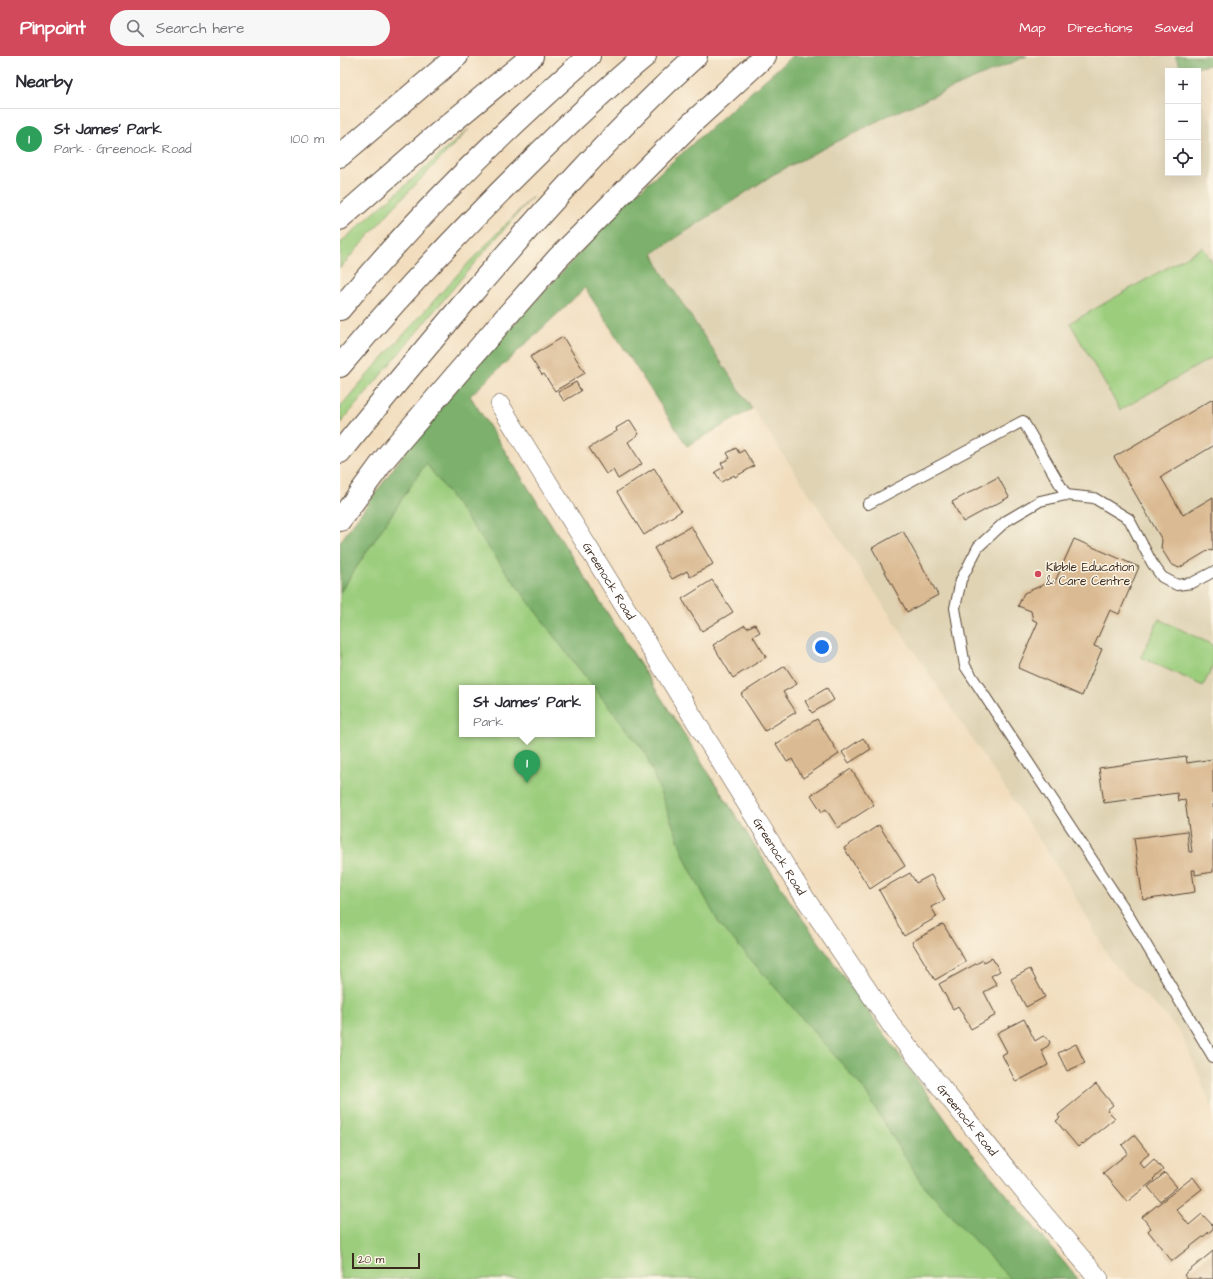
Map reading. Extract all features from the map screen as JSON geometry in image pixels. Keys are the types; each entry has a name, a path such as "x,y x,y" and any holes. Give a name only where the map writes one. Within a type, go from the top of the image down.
{"highway":[{"path":"340,156 456,56"},
{"path":"340,219 428,142 532,56"},
{"path":"340,309 375,266 450,188 542,98 589,56"},
{"path":"340,366 403,293 474,217 558,135 621,76 645,56"},
{"path":"340,452 433,339 549,205 616,134 696,56"},
{"path":"340,520 387,456 558,258 692,123 765,56"}],"street":[{"name":"Greenock Road","path":"500,405 805,898 894,1029 1030,1198 1099,1279"}],"lane":[{"path":"868,504 1023,421 1066,495"},
{"path":"1213,572 1192,583 1177,585 1162,577 1152,563 1129,519 1094,498 1066,495 1040,501 1006,521 978,547 961,580 955,608 965,666 1126,911 1213,1057"}],"shaded area":[{"name":"Kibble Education & Care Centre","path":"1027,56 1174,56 1181,68 1165,68 1165,176 1201,176 1201,102 1213,123 1213,1110 1181,1033 1162,1012 1112,963 1064,877 661,271 653,254 774,174 887,116"}],"green space":[{"path":"792,56 1027,56 887,116 774,174 653,253 661,271 752,409 687,446 585,288 470,396 791,903 958,1137 1078,1279 1010,1279 921,1183 863,1088 718,922 687,863 645,752 595,689 595,685 592,685 562,647 426,463 340,592 340,542 422,429 621,207"},
{"path":"1175,56 1213,56 1213,64 1196,68 1181,68"},
{"path":"469,129 393,208 340,268 340,243"},
{"path":"533,196 471,267 340,424 340,407 362,381 457,275"},
{"path":"1203,247 1213,264 1213,357 1120,410 1070,323"},
{"path":"470,396 791,903 958,1137 1078,1279 340,1279 340,592"},
{"path":"1159,619 1213,645 1213,666 1203,686 1141,657"}],"building":[{"path":"563,337 585,373 555,391 544,374 542,375 530,357"},
{"path":"576,382 581,391 564,401 558,392"},
{"path":"1213,399 1213,446 1161,477 1183,515 1213,497 1213,551 1209,550 1179,568 1171,564 1161,548 1162,540 1114,457"},
{"path":"630,420 639,434 628,442 642,464 618,479 613,470 606,474 589,448 617,431 616,428"},
{"path":"736,448 739,453 744,450 754,466 735,477 734,475 721,482 715,472 724,467 721,463 730,458 727,453"},
{"path":"654,468 681,511 644,535 617,492"},
{"path":"998,477 1009,497 963,522 952,502"},
{"path":"691,526 713,564 690,577 687,571 672,579 654,548"},
{"path":"903,531 938,595 907,612 872,548"},
{"path":"1074,539 1139,567 1119,614 1110,610 1094,646 1102,649 1082,696 1018,668 1038,622 1033,620 1031,611 1018,606 1024,593 1050,582 1054,584"},
{"path":"712,580 733,612 702,631 682,599"},
{"path":"755,624 760,632 753,636 766,657 733,678 713,645 745,625 747,628"},
{"path":"785,666 797,684 783,692 796,712 765,731 741,694"},
{"path":"827,688 834,700 812,713 805,701"},
{"path":"817,719 839,754 803,778 792,759 787,762 776,744"},
{"path":"863,738 871,749 849,763 842,752"},
{"path":"1186,756 1187,763 1213,759 1213,872 1195,875 1195,870 1192,870 1195,892 1143,900 1134,838 1187,831 1189,852 1192,852 1185,800 1178,801 1177,793 1104,803 1099,768"},
{"path":"851,769 874,805 838,828 826,809 822,812 811,795"},
{"path":"879,825 905,866 870,889 844,848"},
{"path":"910,873 916,883 931,875 945,900 931,907 937,917 904,936 879,890"},
{"path":"943,924 966,962 935,980 912,942"},
{"path":"992,958 1000,971 991,976 997,985 984,992 996,1015 971,1029 958,1006 953,1009 939,984 983,960 984,962"},
{"path":"1030,969 1045,997 1026,1007 1011,979"},
{"path":"1024,1019 1035,1041 1043,1036 1050,1042 1048,1046 1041,1050 1048,1065 1016,1082 1002,1055 1007,1052 997,1033"},
{"path":"1076,1044 1085,1063 1067,1071 1058,1053"},
{"path":"1096,1084 1113,1105 1107,1110 1115,1118 1078,1147 1056,1121 1060,1118 1058,1115"},
{"path":"1134,1135 1149,1154 1139,1162 1144,1168 1154,1159 1163,1170 1153,1179 1154,1180 1127,1202 1103,1173 1128,1153 1122,1145"},
{"path":"1165,1173 1177,1187 1160,1201 1148,1187"},
{"path":"1193,1177 1202,1189 1176,1209 1189,1225 1202,1214 1213,1226 1213,1229 1172,1261 1148,1231 1151,1228 1142,1217"},
{"path":"1213,1251 1213,1279 1187,1279 1184,1275"}],"place":[{"name":"Kibble Education & Care Centre","path":"1038,574"},
{"name":"St James' Park","path":"527,783"}]}
